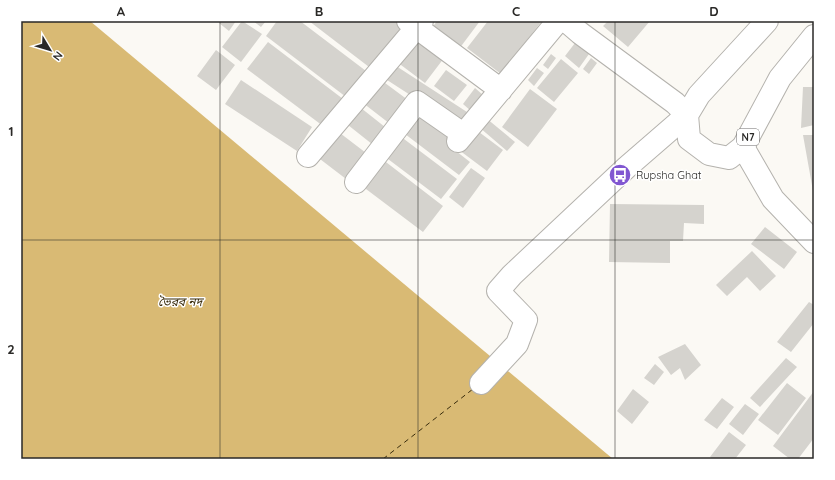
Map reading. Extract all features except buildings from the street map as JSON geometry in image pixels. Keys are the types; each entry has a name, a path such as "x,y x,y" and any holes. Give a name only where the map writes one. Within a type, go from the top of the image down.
{"main road":[{"path":"356,182 417,102 460,137 558,21"},
{"path":"481,383 517,344 526,320 498,291 512,275 622,172 687,115 699,95 767,21"},
{"path":"308,156 416,23 501,90"},
{"path":"579,25 675,103 687,115"},
{"name":"N7","path":"687,115 689,139 709,154 729,158 742,147 780,78 814,36"},
{"path":"742,147 773,199 814,242"}],"water":[{"name":"ভৈরব নদ","path":"21,21 90,21 613,459 21,459"}],"ferry route":[{"path":"383,459 473,389"}],"place":[{"name":"Rupsha Ghat","path":"620,175"}]}
